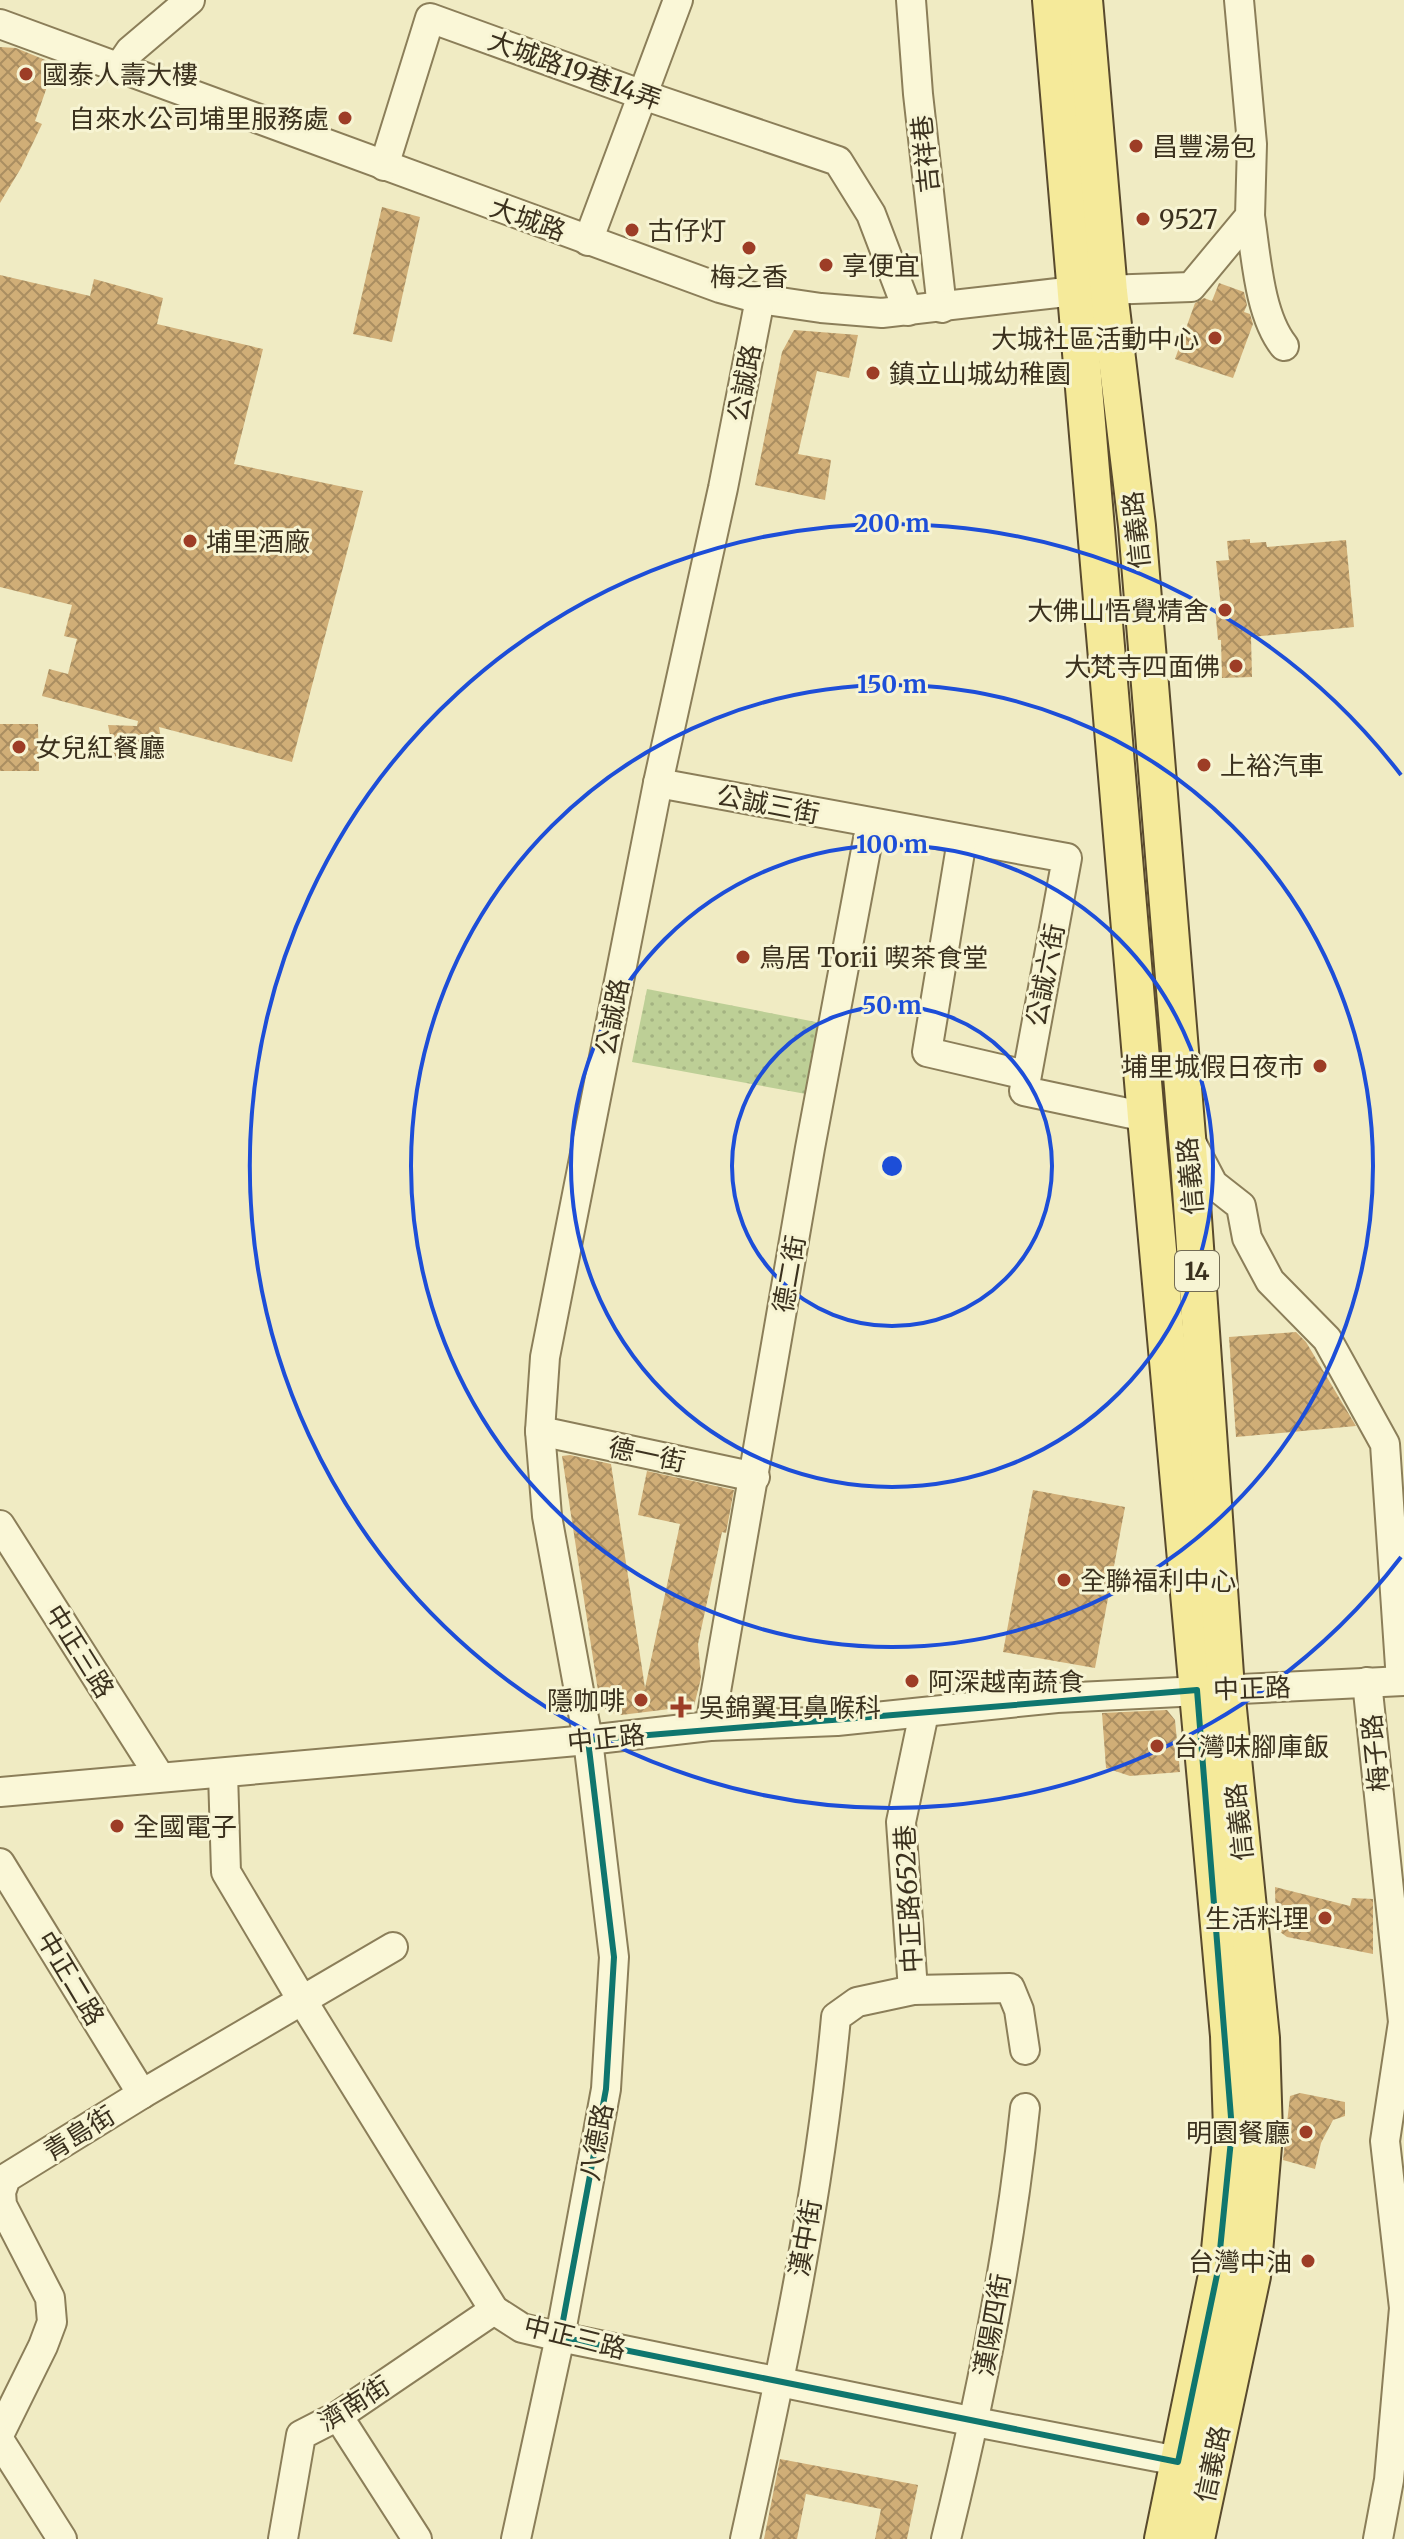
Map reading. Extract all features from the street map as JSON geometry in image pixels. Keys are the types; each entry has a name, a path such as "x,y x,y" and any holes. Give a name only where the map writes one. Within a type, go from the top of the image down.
{"main road":[{"name":"信義路","path":"1051,0 1092,292 1137,526 1226,1655 1212,1689"},
{"name":"信義路","path":"1084,0 1092,292 1136,995 1146,1117 1212,1689 1229,2036 1232,2130 1195,2464 1196,2539"},
{"path":"1136,995 1174,993"},
{"name":"信義路","path":"1163,2539 1195,2464"}],"street":[{"path":"119,67 130,51 190,0"},
{"path":"588,241 678,0"},
{"name":"吉祥巷","path":"911,0 918,94 942,308"},
{"path":"1239,0 1252,144 1250,216 1259,279 1275,334 1284,346"},
{"name":"大城路19巷14弄","path":"384,166 431,9 643,95 838,161 871,214 908,311"},
{"name":"大城路","path":"0,24 588,241 760,299 882,313 1092,292 1191,287 1250,216"},
{"name":"公誠路","path":"588,1740 547,1516 540,1431 545,1357 658,783 723,488 760,299"},
{"name":"公誠三街","path":"658,783 1067,858"},
{"name":"德二街","path":"710,1726 810,1148 871,823"},
{"path":"962,840 927,1052 1146,1117"},
{"name":"公誠六街","path":"1025,1083 1067,858"},
{"path":"1186,1133 1213,1184 1241,1206 1247,1238 1270,1281 1327,1339 1385,1444 1402,1681"},
{"name":"德一街","path":"540,1431 755,1477"},
{"name":"中正三路","path":"0,1525 160,1777"},
{"name":"中正路","path":"0,1792 588,1740 710,1726 837,1721 1057,1698 1402,1681"},
{"name":"梅子路","path":"1367,1682 1403,2022 1385,2141 1404,2308 1389,2480 1378,2539"},
{"name":"中正路652巷","path":"913,1990 901,1822 924,1713"},
{"name":"八德路","path":"516,2539 560,2337 606,2089 614,1957 588,1740"},
{"name":"中正三路","path":"223,1773 226,1872 494,2310 522,2328 560,2337 1195,2464"},
{"name":"中正二路","path":"0,1863 142,2094"},
{"name":"青島街","path":"0,2433 52,2322 50,2298 2,2205 1,2192 6,2178 142,2094 393,1947"},
{"path":"913,1990 1010,1988 1019,2010 1025,2050"},
{"name":"漢中街","path":"745,2539 780,2381 828,2103 836,2017 857,2002 913,1990"},
{"name":"漢陽四街","path":"946,2539 975,2422 1015,2202 1025,2108"},
{"name":"濟南街","path":"283,2539 301,2435 338,2416 494,2310"},
{"path":"338,2416 417,2539"},
{"path":"0,2441 62,2539"}],"highlighted area":[{"path":"1197,1690 1232,2130 1218,2270 1178,2462 560,2337 606,2089 614,1957 588,1740"}],"green space":[{"path":"647,989 821,1023 806,1094 632,1062"}],"building":[{"path":"0,47 16,48 55,64 35,121 42,124 0,203"},
{"path":"382,207 420,217 392,342 353,334"},
{"name":"埔里酒廠","path":"0,275 90,296 94,279 163,298 157,324 263,349 234,464 363,491 292,762 159,727 163,750 115,759 108,725 137,726 138,721 42,696 49,669 68,674 77,639 64,636 72,605 0,587"},
{"name":"大城社區活動中心","path":"1219,283 1244,292 1247,305 1244,312 1250,314 1253,324 1233,378 1175,359 1195,303 1204,298 1212,301"},
{"path":"794,330 858,335 849,378 817,371 798,454 831,460 825,500 755,485 782,352"},
{"path":"1250,539 1250,543 1266,542 1267,547 1346,540 1354,627 1251,637 1252,677 1222,678 1221,640 1218,640 1215,608 1221,607 1216,561 1229,560 1227,541"},
{"name":"女兒紅餐廳","path":"0,724 38,724 39,771 0,771"},
{"path":"1296,1332 1306,1342 1356,1426 1236,1437 1229,1337"},
{"path":"562,1456 611,1464 645,1688 680,1524 638,1515 647,1471 734,1490 698,1644 701,1678 694,1706 621,1715 609,1712 600,1704"},
{"name":"全聯福利中心","path":"1033,1490 1125,1507 1095,1668 1003,1652"},
{"path":"1167,1710 1175,1720 1180,1772 1130,1776 1106,1768 1102,1713"},
{"name":"生活料理","path":"1275,1887 1350,1906 1352,1898 1373,1899 1373,1954 1287,1937 1276,1929"},
{"name":"明園餐廳","path":"1300,2093 1345,2102 1345,2116 1333,2120 1321,2143 1315,2169 1283,2160 1290,2096"},
{"path":"780,2459 918,2485 907,2539 875,2539 881,2509 806,2494 797,2539 764,2539"}],"place":[{"name":"國泰人壽大樓","path":"26,74"},
{"name":"自來水公司埔里服務處","path":"345,118"},
{"name":"昌豐湯包","path":"1136,146"},
{"name":"9527","path":"1143,219"},
{"name":"古仔灯","path":"632,230"},
{"name":"梅之香","path":"749,248"},
{"name":"享便宜","path":"826,265"},
{"name":"大城社區活動中心","path":"1215,338"},
{"name":"鎮立山城幼稚園","path":"873,373"},
{"name":"埔里酒廠","path":"190,541"},
{"name":"大佛山悟覺精舍","path":"1225,610"},
{"name":"大梵寺四面佛","path":"1236,666"},
{"name":"女兒紅餐廳","path":"19,747"},
{"name":"上裕汽車","path":"1204,765"},
{"name":"鳥居 Torii 喫茶食堂","path":"743,957"},
{"name":"埔里城假日夜市","path":"1320,1066"},
{"name":"全聯福利中心","path":"1064,1580"},
{"name":"阿深越南蔬食","path":"912,1681"},
{"name":"隱咖啡","path":"641,1700"},
{"name":"吳錦翼耳鼻喉科","path":"681,1707"},
{"name":"台灣味腳庫飯","path":"1157,1746"},
{"name":"全國電子","path":"117,1826"},
{"name":"生活料理","path":"1325,1918"},
{"name":"明園餐廳","path":"1306,2132"},
{"name":"台灣中油","path":"1308,2261"}]}
